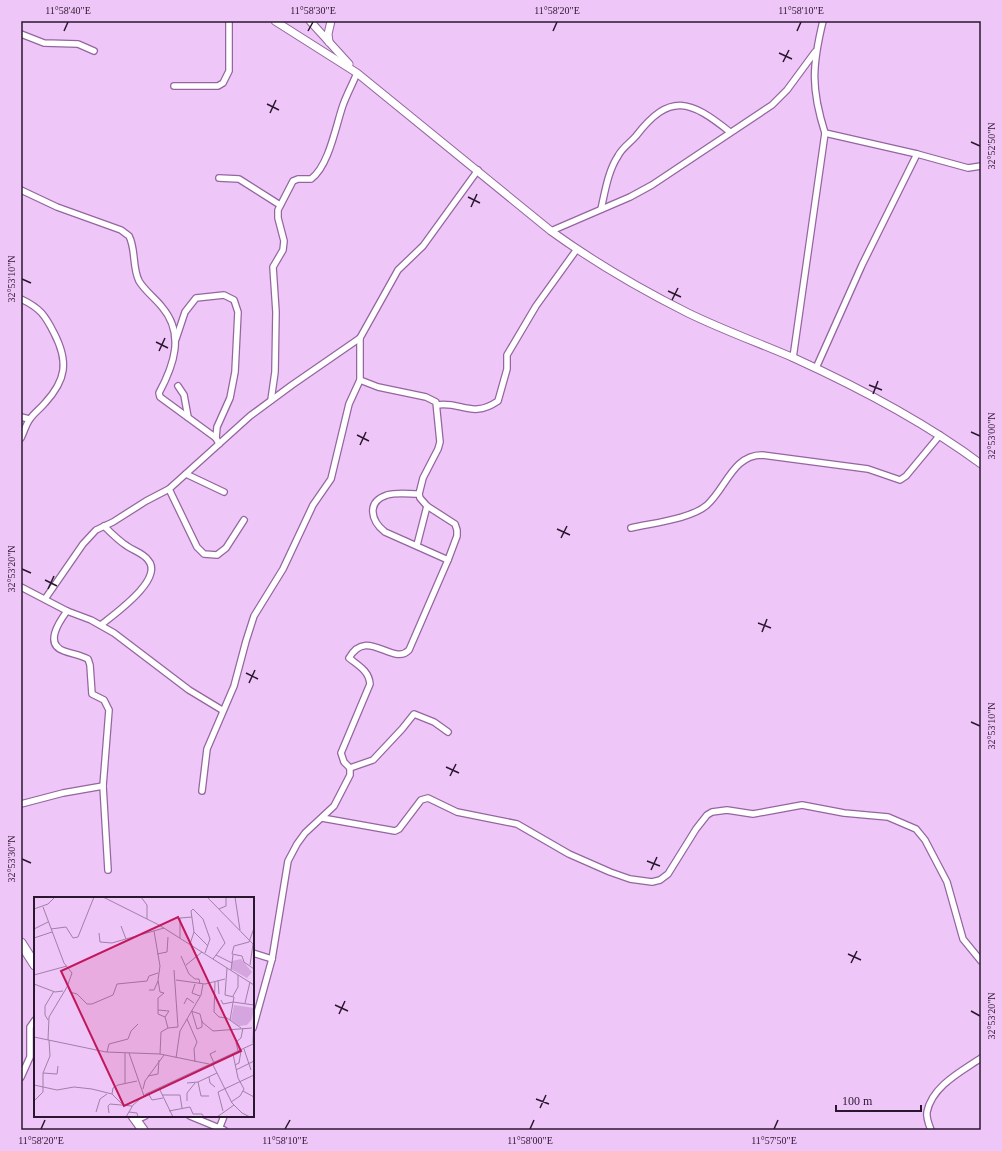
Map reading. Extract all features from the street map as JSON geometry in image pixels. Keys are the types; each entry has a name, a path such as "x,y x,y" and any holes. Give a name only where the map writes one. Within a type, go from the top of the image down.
{"main road":[{"path":"21,943 34,963"},
{"path":"134,1118 143,1130"}],"street":[{"path":"174,86 218,86 223,84 229,71 228,21"},
{"path":"275,21 357,73 478,170 550,231 624,279 690,314 816,368 918,421 981,464"},
{"path":"310,21 357,73"},
{"path":"329,42 328,34 331,21"},
{"path":"793,358 825,133 814,83 816,52 823,21"},
{"path":"21,34 44,43 78,44 94,51"},
{"path":"550,231 652,185 782,97 816,52"},
{"path":"271,400 275,372 276,312 273,267 283,250 284,241 278,218 280,204 293,181 298,179 311,179 319,171 336,132 343,106 357,73"},
{"path":"601,209 606,186 617,156 647,122 660,110 672,106 697,109 730,132"},
{"path":"825,133 917,154 968,168 981,166"},
{"path":"816,368 862,265 917,154"},
{"path":"45,599 83,544 96,530 169,489 186,474 217,441 271,400 360,338 398,270 423,246 478,170"},
{"path":"219,178 239,179 280,204"},
{"path":"21,190 57,207 121,230 129,236 138,279 167,313 172,322 176,341"},
{"path":"437,405 445,404 475,410 484,408 498,401 507,369 507,355 536,306 577,249"},
{"path":"224,295 234,300 238,312 235,372 230,398 217,427 217,441 188,417 165,402 159,393 171,367 176,341 185,312 196,298 224,295"},
{"path":"21,299 37,308 48,321 59,344 64,364 62,377 55,391 29,419 21,438"},
{"path":"202,791 207,749 222,710 234,686 254,616 283,569 313,505 330,479 349,404 360,380 360,338"},
{"path":"254,1024 272,959 288,861 300,839 310,828 329,812 350,775 350,768 344,762 341,753 358,710 368,692 370,684 369,676 364,669 349,658 360,647 371,645 379,646 394,654 405,654 413,644 455,544 457,530 455,524 427,506 420,498 419,494 423,478 440,442 437,405 432,399 426,397 378,387 360,380"},
{"path":"178,386 184,395 188,417"},
{"path":"21,417 29,419"},
{"path":"631,528 687,515 707,505 739,463 751,457 762,455 868,469 900,480 906,476 940,435"},
{"path":"186,474 224,492"},
{"path":"169,489 197,547 204,554 217,555 226,548 244,520"},
{"path":"419,494 387,495 377,502 373,510 373,518 381,528 392,536 448,560"},
{"path":"417,546 427,506"},
{"path":"100,625 139,593 147,580 150,570 150,562 148,559 127,546 104,526"},
{"path":"21,587 67,611 100,625 139,650 189,690 222,710"},
{"path":"67,611 60,620 54,634 53,640 55,646 88,659 90,665 92,694 104,700 109,710 103,786 108,870"},
{"path":"350,768 373,760 414,714 434,722 448,732"},
{"path":"21,804 63,793 103,786"},
{"path":"322,818 395,831 399,829 421,800 428,798 456,812 517,824 569,854 610,872 630,879 652,882 660,880 668,874 696,830 707,815 712,812 727,810 753,814 802,805 844,813 888,817 916,829 925,840 947,882 963,940 981,961"},
{"path":"254,953 272,959"},
{"path":"21,1077 30,1057 30,1027 34,1021"},
{"path":"931,1130 927,1112 937,1092 949,1080 981,1058"},
{"path":"192,1117 222,1129 224,1117"}]}
